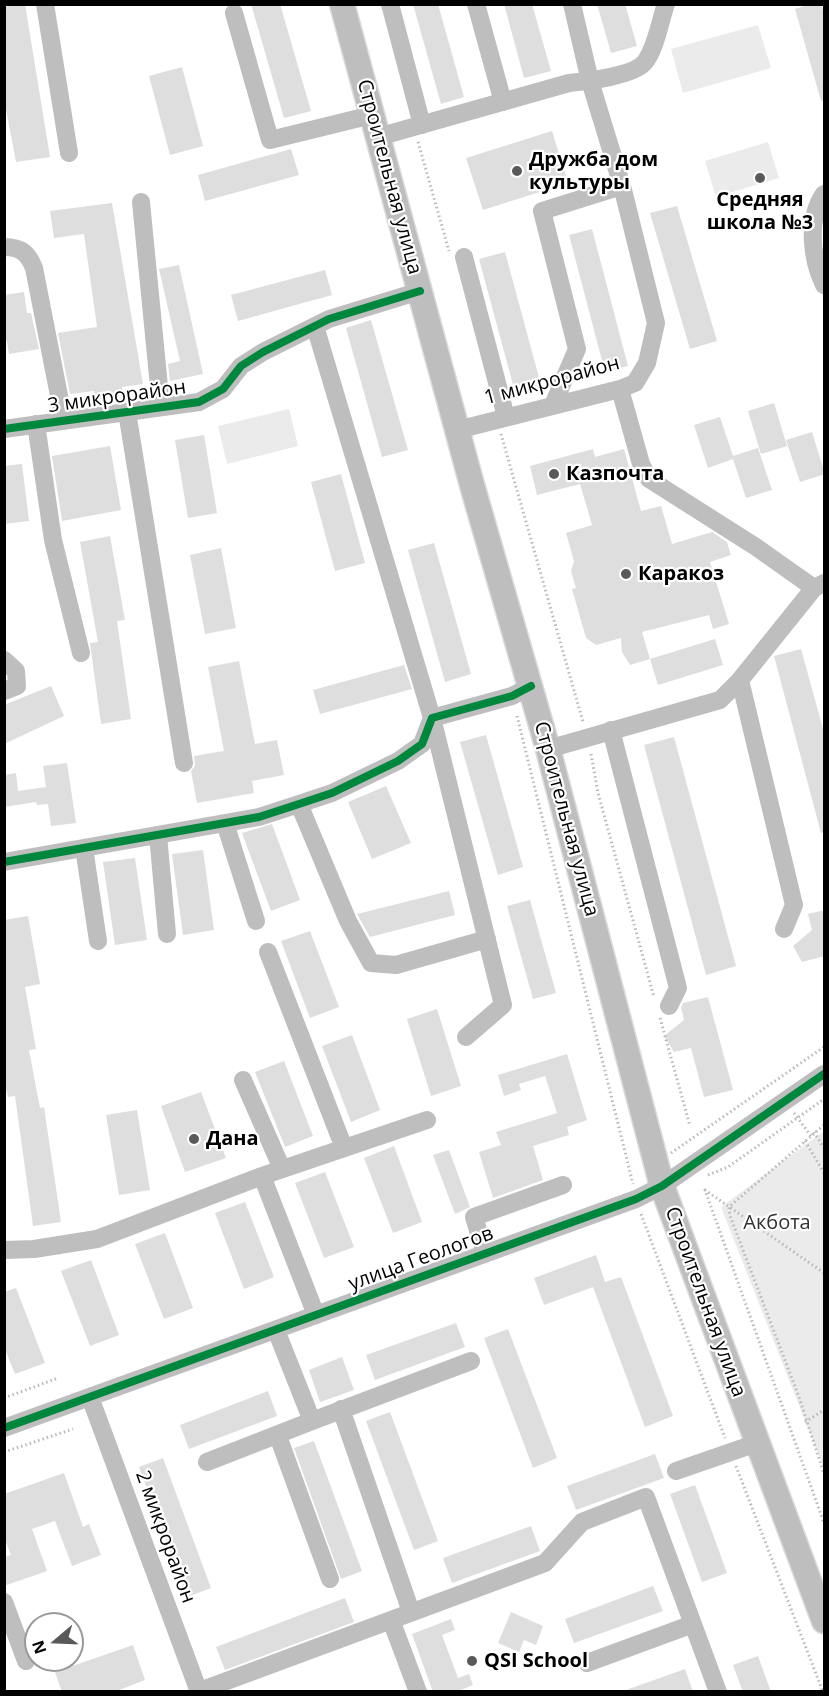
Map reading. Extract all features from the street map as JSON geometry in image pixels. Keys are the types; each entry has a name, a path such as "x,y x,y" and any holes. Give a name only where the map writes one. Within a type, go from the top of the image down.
{"main road":[{"name":"Строительная улица","path":"342,4 457,430 531,686 658,1175 825,1621"}],"street":[{"path":"45,4 69,153"},
{"path":"390,4 418,126"},
{"path":"476,4 503,102"},
{"name":"1 микрорайон","path":"457,430 620,389 635,383 647,363 656,323 622,186 590,81 572,4"},
{"path":"234,13 270,140 375,126 418,126 569,83 590,81 638,68 646,60 666,4"},
{"path":"553,405 578,349 542,211 622,186"},
{"path":"825,194 816,205 812,232 820,277 825,285"},
{"path":"141,202 161,407"},
{"path":"4,247 16,247 29,255 34,268 64,421"},
{"path":"458,259 502,418"},
{"name":"3 микрорайон","path":"4,429 199,402 223,389 241,366 263,352 315,326 420,291"},
{"path":"315,326 432,718 504,1005 466,1037"},
{"path":"548,749 720,700 740,681 819,585 650,479 641,464 620,389"},
{"path":"127,412 184,763"},
{"path":"36,424 53,540 81,653"},
{"path":"4,660 16,671 17,686 4,691"},
{"path":"740,681 794,905 784,929"},
{"path":"432,718 512,696 531,686"},
{"path":"4,862 259,818 332,793 398,761 422,744 432,718"},
{"path":"611,730 678,988 662,1009"},
{"path":"299,804 348,921 370,963 396,964 487,939"},
{"path":"225,823 256,921"},
{"path":"158,835 167,934"},
{"path":"84,848 98,941"},
{"path":"268,952 344,1148"},
{"name":"улица Геологов","path":"4,1428 636,1198 658,1175 784,1103 825,1074"},
{"path":"243,1080 282,1169"},
{"path":"4,1250 34,1249 97,1239 262,1176 427,1120"},
{"path":"262,1176 316,1315"},
{"path":"485,1253 474,1217 563,1185"},
{"path":"276,1330 312,1421"},
{"path":"207,1462 471,1361"},
{"name":"2 микрорайон","path":"90,1397 198,1691"},
{"path":"341,1409 411,1612"},
{"path":"278,1436 330,1579"},
{"path":"676,1471 757,1443"},
{"path":"198,1691 544,1563 582,1522 646,1497 718,1692"},
{"path":"4,1602 24,1656"},
{"path":"391,1620 417,1692"},
{"path":"588,1663 693,1624"}],"path":[{"path":"418,126 458,259"},
{"path":"502,418 588,738 598,793 662,1009 690,1126"},
{"path":"658,1175 825,1047"},
{"path":"610,1091 636,1198 730,1452 823,1692"},
{"path":"702,1178 728,1167 825,1099"},
{"path":"784,1103 814,1133 825,1148"},
{"path":"729,1207 825,1126"},
{"path":"805,1141 825,1173"},
{"path":"825,1273 705,1190 825,1523"},
{"path":"729,1207 730,1216 799,1397 805,1422 825,1474"},
{"path":"4,1398 58,1378"},
{"path":"805,1422 825,1410"},
{"path":"4,1452 73,1429"}],"green space":[{"path":"758,25 771,68 683,93 671,49"},
{"path":"768,142 779,178 716,197 705,161"},
{"path":"289,409 298,446 227,464 218,426"},
{"name":"Акбота","path":"824,1131 824,1469 721,1207"}],"building":[{"path":"4,4 25,4 50,157 16,162 4,99"},
{"path":"251,4 280,4 311,111 284,118"},
{"path":"413,4 438,4 464,97 441,104"},
{"path":"504,4 532,4 551,71 524,78"},
{"path":"597,4 625,4 637,46 611,53"},
{"path":"811,4 821,4 825,17 825,100 821,101 795,9"},
{"path":"182,67 203,146 170,155 149,76"},
{"name":"Дружба дом культуры","path":"552,131 568,183 483,210 466,158"},
{"path":"291,149 299,175 205,201 198,175"},
{"path":"112,203 143,384 122,387 123,395 95,399 94,391 70,394 58,333 97,327 84,234 54,238 50,211"},
{"path":"677,206 717,341 690,349 650,213"},
{"path":"592,229 628,366 605,372 569,235"},
{"path":"505,252 541,385 515,392 479,259"},
{"path":"179,265 203,374 170,381 168,364 180,361 159,269"},
{"path":"325,270 332,295 238,321 231,295"},
{"path":"24,292 27,313 31,313 39,349 9,354 7,341 4,341 4,295"},
{"path":"371,320 408,450 382,457 346,328"},
{"path":"774,403 787,446 761,454 748,411"},
{"path":"720,417 733,456 758,448 772,490 746,498 733,459 708,468 694,425"},
{"path":"812,432 825,474 800,482 786,440"},
{"path":"204,435 217,513 188,518 175,440"},
{"path":"110,446 121,510 62,521 52,456"},
{"path":"593,449 595,457 624,449 641,511 661,506 672,544 712,532 727,542 731,555 710,562 729,624 713,629 709,615 642,632 650,659 630,665 622,652 621,638 596,645 586,638 572,589 576,588 571,571 574,561 566,533 592,525 580,484 537,495 530,466"},
{"path":"22,464 29,521 4,524 4,466"},
{"path":"341,474 365,563 335,571 311,482"},
{"path":"110,536 125,620 117,621 131,719 101,724 90,643 98,642 80,542"},
{"path":"434,543 471,674 445,682 408,550"},
{"path":"221,548 236,628 205,634 190,555"},
{"path":"715,639 723,665 658,685 650,659"},
{"path":"801,649 825,736 825,832 821,833 774,656"},
{"path":"239,661 255,744 277,740 284,775 252,781 254,793 197,803 191,771 195,766 194,756 224,751 208,667"},
{"path":"404,665 412,689 320,714 313,690"},
{"path":"51,686 64,716 4,744 4,705"},
{"path":"486,735 523,867 498,875 460,742"},
{"path":"674,737 736,966 706,975 644,745"},
{"path":"67,763 76,823 51,826 48,804 37,805 36,802 4,807 4,775 16,773 18,791 46,787 43,766"},
{"path":"386,786 411,843 372,859 348,802"},
{"path":"272,824 300,900 271,911 242,833"},
{"path":"203,850 214,930 183,935 172,854"},
{"path":"135,858 147,940 115,945 103,862"},
{"path":"449,891 455,915 370,937 357,914"},
{"path":"530,900 556,993 533,999 507,906"},
{"path":"825,910 825,956 802,962 793,946 812,930 808,914"},
{"path":"28,916 40,984 25,987 36,1049 29,1050 40,1108 44,1107 61,1222 33,1226 15,1096 8,1097 4,1080 4,920"},
{"path":"310,931 339,1007 310,1018 281,941"},
{"path":"708,997 733,1090 704,1097 691,1048 674,1052 664,1036 684,1020 681,1008 683,1003"},
{"path":"437,1009 461,1086 431,1096 407,1019"},
{"path":"352,1035 380,1110 351,1122 322,1046"},
{"path":"567,1054 587,1120 567,1127 569,1135 533,1146 543,1180 493,1198 479,1152 501,1145 496,1132 557,1113 545,1076 519,1084 521,1090 504,1096 498,1075"},
{"path":"284,1061 313,1136 285,1147 255,1072"},
{"path":"201,1092 226,1158 185,1172 161,1106"},
{"path":"137,1110 150,1190 119,1195 106,1115"},
{"path":"394,1146 422,1222 393,1233 364,1158"},
{"path":"449,1150 470,1207 455,1214 433,1155"},
{"path":"325,1172 354,1247 324,1258 295,1183"},
{"path":"245,1202 274,1277 244,1289 215,1213"},
{"path":"165,1233 193,1308 164,1319 135,1244"},
{"path":"596,1255 605,1282 621,1277 673,1416 645,1427 593,1287 544,1305 534,1278"},
{"path":"91,1260 119,1335 90,1346 61,1271"},
{"path":"16,1288 45,1363 15,1374 4,1347 4,1292"},
{"path":"456,1323 465,1347 375,1380 366,1355"},
{"path":"508,1329 557,1458 533,1468 484,1338"},
{"path":"342,1357 354,1390 320,1402 309,1370"},
{"path":"268,1391 277,1416 189,1449 180,1425"},
{"path":"390,1412 438,1541 414,1550 366,1421"},
{"path":"314,1441 362,1571 341,1579 294,1448"},
{"path":"655,1454 664,1478 576,1510 567,1486"},
{"path":"163,1458 211,1588 187,1597 139,1467"},
{"path":"64,1473 83,1527 89,1524 101,1555 72,1566 55,1521 32,1529 47,1571 4,1586 4,1557 11,1555 4,1537 4,1494"},
{"path":"695,1485 727,1573 702,1582 670,1494"},
{"path":"531,1526 540,1551 452,1583 443,1558"},
{"path":"653,1586 663,1611 574,1643 565,1619"},
{"path":"345,1598 354,1622 225,1670 216,1647"},
{"path":"511,1612 543,1626 536,1645 524,1640 519,1652 498,1643"},
{"path":"451,1619 455,1630 442,1635 458,1678 469,1674 473,1685 456,1692 433,1692 412,1634"},
{"path":"133,1645 145,1680 114,1692 62,1692 55,1672 84,1672 84,1662"},
{"path":"758,1656 771,1692 743,1692 733,1665"},
{"path":"685,1669 693,1692 626,1692 626,1690"}],"cycle path":[{"path":"4,429 199,402 223,389 241,366 263,352 329,319 420,291"},
{"path":"4,862 259,817 332,793 398,761 422,744 432,718 512,696 531,686"},
{"path":"4,1428 636,1199 662,1186 824,1074"}],"place":[{"name":"Дружба дом культуры","path":"517,171"},
{"name":"Средняя школа №3","path":"760,178"},
{"name":"Казпочта","path":"554,474"},
{"name":"Каракоз","path":"626,574"},
{"name":"Дана","path":"194,1139"},
{"name":"QSI School","path":"472,1661"}]}
